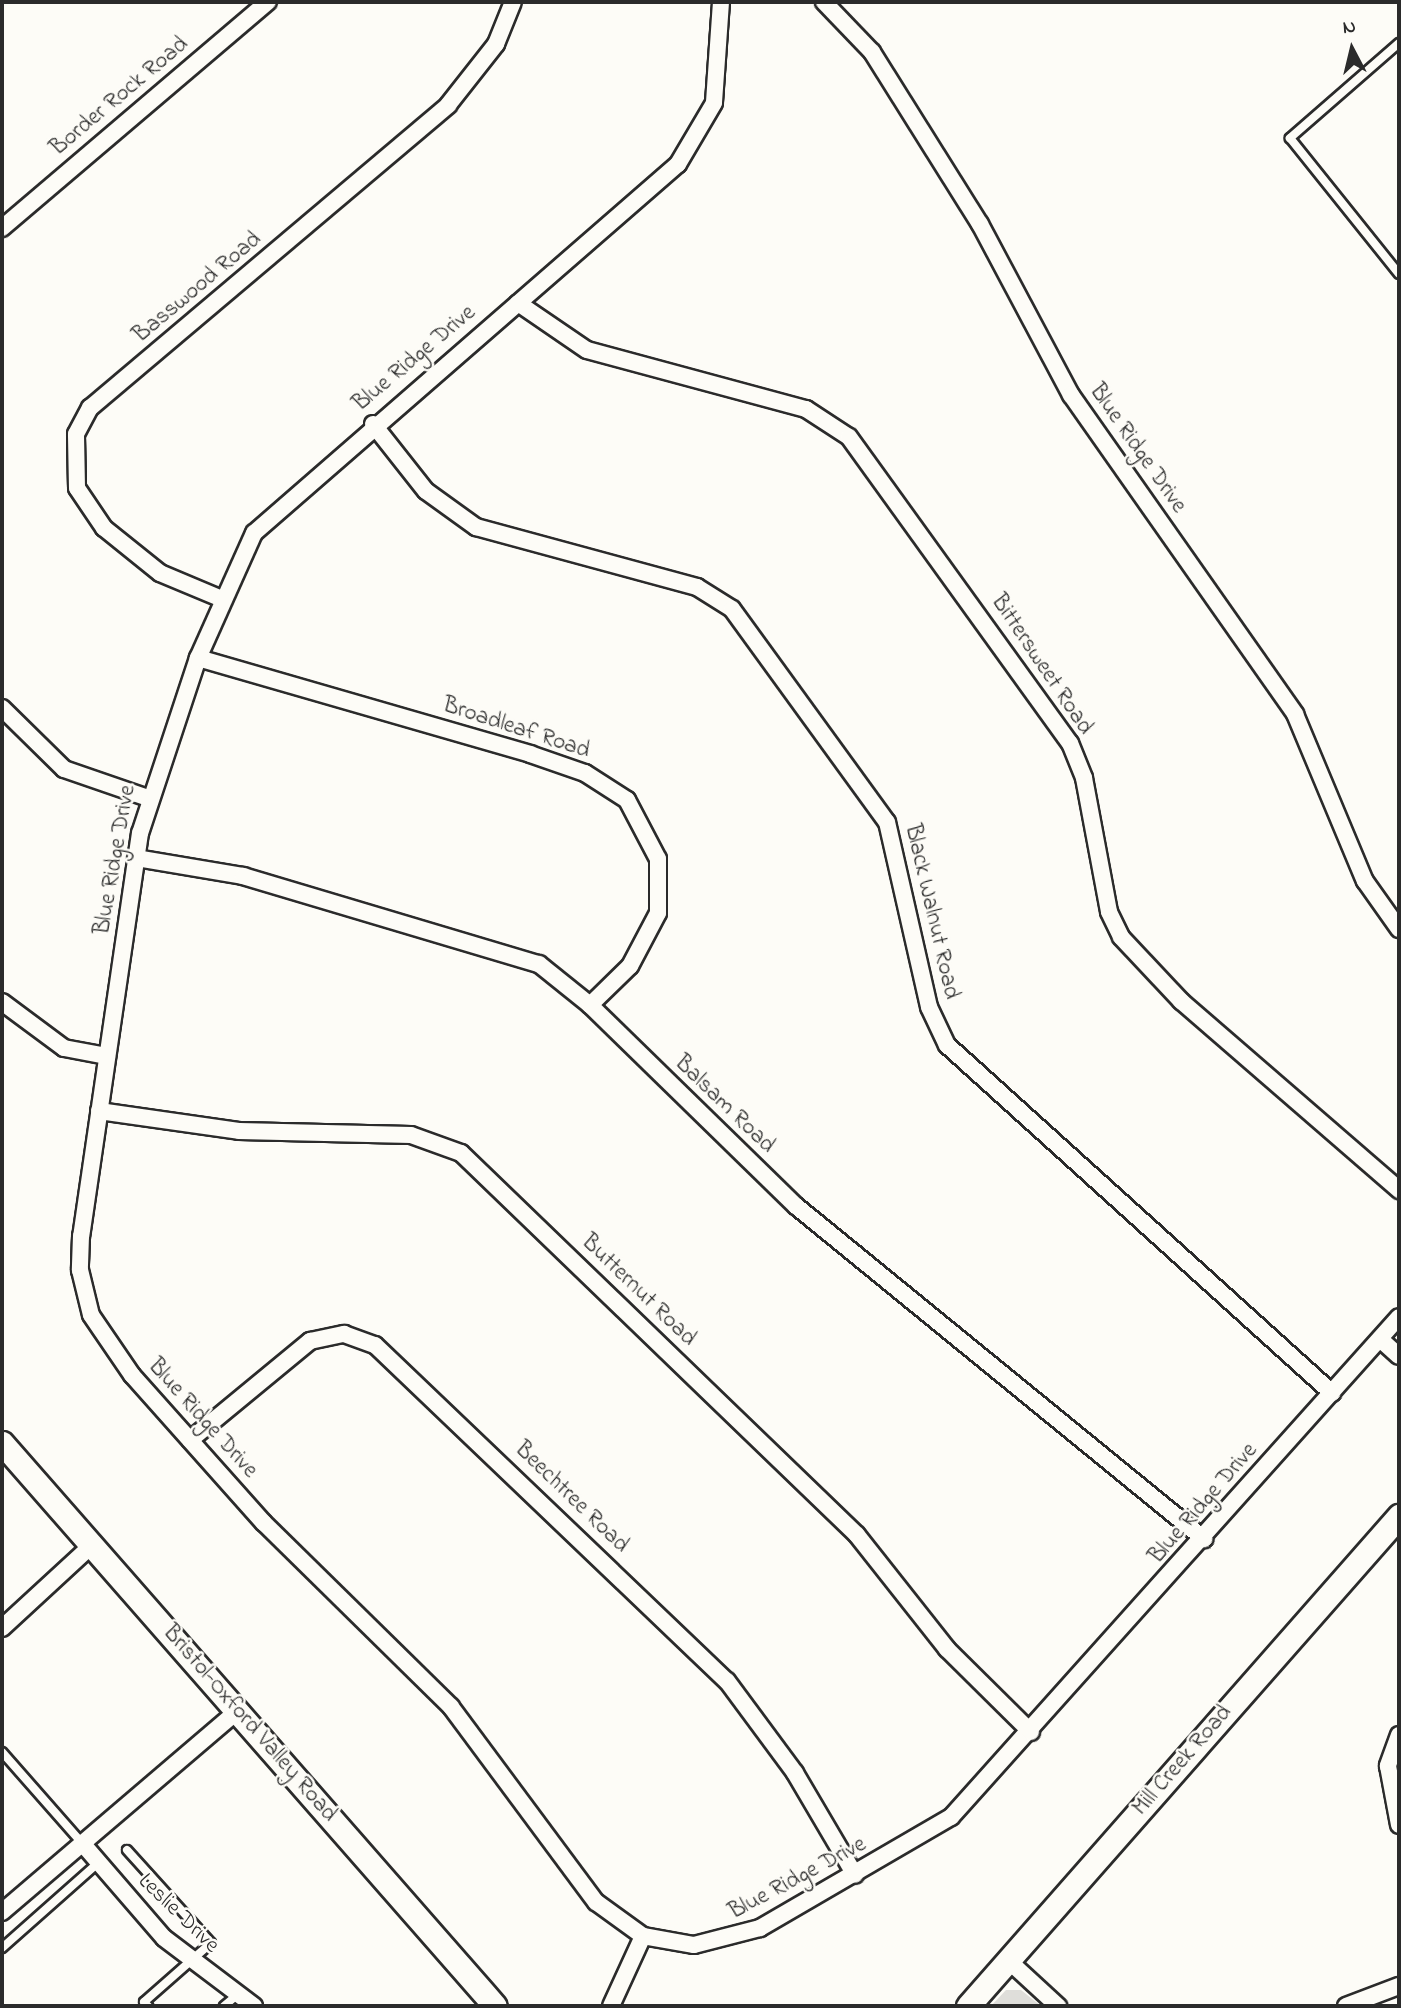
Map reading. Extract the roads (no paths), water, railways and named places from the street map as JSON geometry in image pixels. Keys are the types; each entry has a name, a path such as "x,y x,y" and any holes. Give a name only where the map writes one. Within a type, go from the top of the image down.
{"main road":[{"name":"Bristol-Oxford Valley Road","path":"2,1443 495,2006"},
{"name":"Mill Creek Road","path":"968,2006 1399,1516"}],"street":[{"name":"Border Rock Road","path":"2,228 268,2"},
{"name":"Basswood Road","path":"222,599 160,573 104,528 77,488 76,434 90,408 449,105 496,44 513,2"},
{"name":"Blue Ridge Drive","path":"721,2 714,103 689,151 519,303 373,424 265,519 222,599 148,798 136,858 81,1236 83,1294 107,1343 190,1440 308,1569 452,1707 570,1872 609,1915 643,1936 694,1945 733,1940 855,1875 951,1817 1204,1539 1399,1317"},
{"name":"Blue Ridge Drive","path":"824,2 872,52 980,224 1071,395 1295,714 1365,881 1399,929"},
{"name":"Bittersweet Road","path":"519,303 587,350 806,408 849,437 1070,743 1084,778 1109,912 1121,937 1181,1000 1399,1190"},
{"name":"Black Walnut Road","path":"373,424 426,491 476,527 697,587 732,609 887,822 929,1007 947,1045 1332,1393"},
{"name":"Broadleaf Road","path":"198,658 552,762 585,773 627,800 658,859 658,913 630,966 590,1005"},
{"path":"2,708 64,769 148,798"},
{"name":"Balsam Road","path":"136,858 243,876 516,953 590,1005 796,1206 1204,1539"},
{"path":"2,1002 64,1048 107,1056"},
{"name":"Butternut Road","path":"99,1111 239,1130 411,1135 461,1153 857,1535 947,1649 1031,1732"},
{"name":"Beechtree Road","path":"190,1440 310,1341 344,1334 375,1345 727,1681 795,1773 855,1875"},
{"path":"1380,1339 1399,1356"},
{"path":"2,1628 92,1545"},
{"path":"2,1912 237,1711"},
{"path":"1399,1735 1388,1766 1399,1825"},
{"name":"Leslie Drive","path":"82,1843 97,1864 230,2001 254,2006"},
{"path":"611,2006 643,1936"},
{"path":"1009,1961 1058,2006"},
{"path":"1346,2006 1399,1986"}],"lane":[{"path":"1399,44 1290,138 1399,274"},
{"path":"2,1752 82,1843"},
{"path":"127,1850 211,1943 144,2002 148,2006"},
{"path":"2,1948 97,1864"}]}
